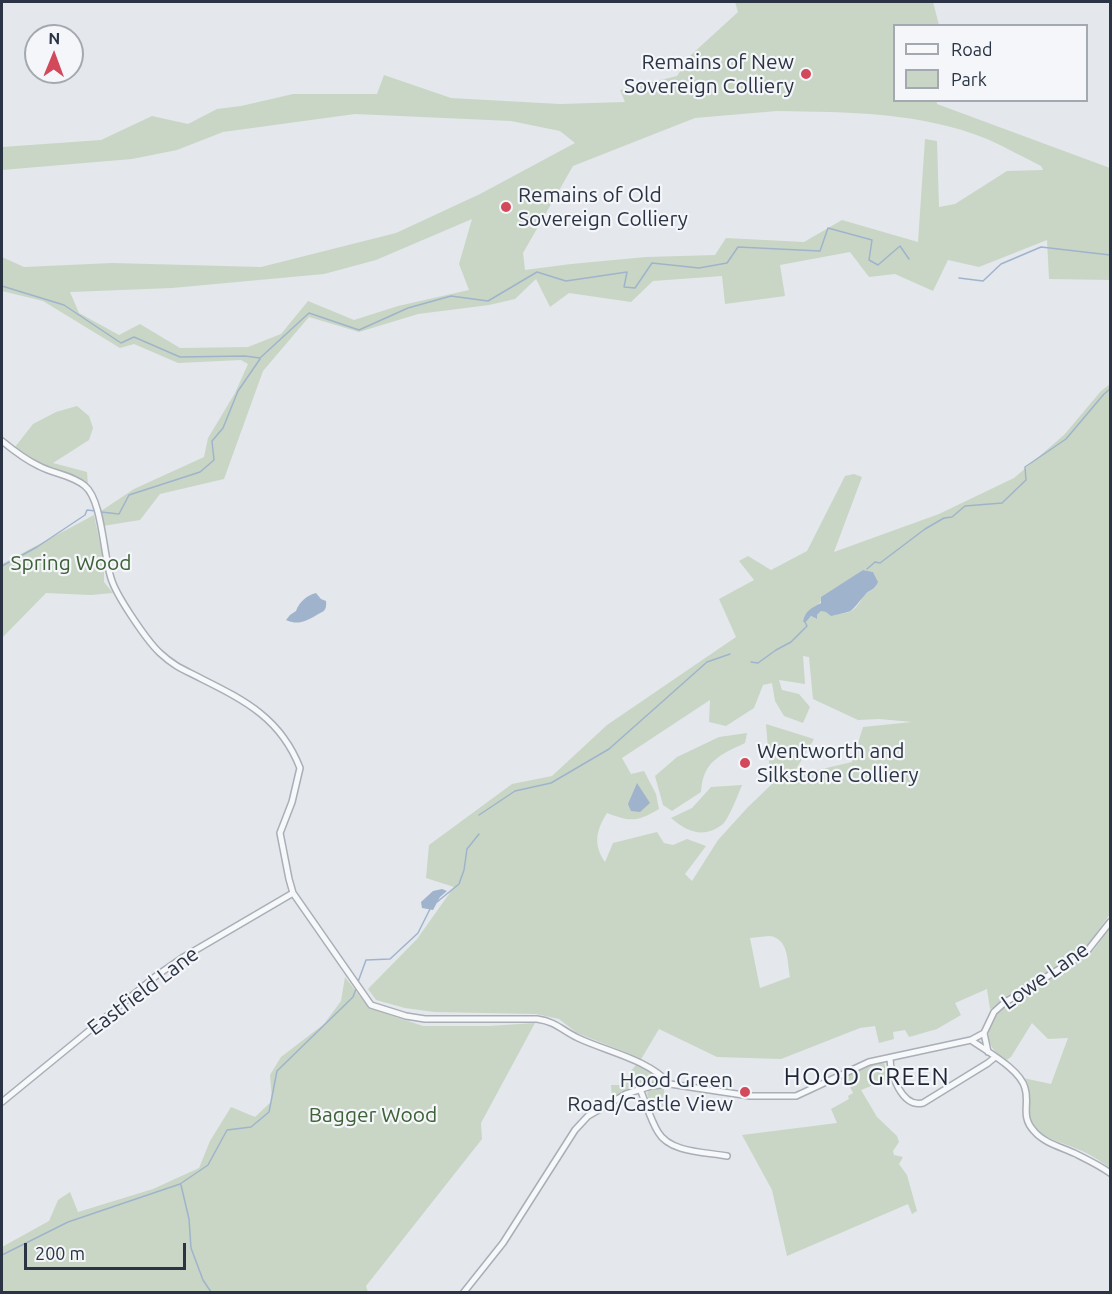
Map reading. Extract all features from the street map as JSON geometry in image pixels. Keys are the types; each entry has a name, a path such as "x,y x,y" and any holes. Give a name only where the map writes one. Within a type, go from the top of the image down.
{"street":[{"path":"2,441 39,466 67,476 86,487 94,499 112,582 148,639 177,668 243,699 256,708 285,739 300,768 292,802 280,833 293,893 371,1005 406,1016 425,1019 551,1021 573,1036 644,1066 670,1084"},
{"name":"Eastfield Lane","path":"2,1102 182,957 293,893"},
{"name":"Lowe Lane","path":"984,1033 993,1012 1079,957 1088,950 1110,922"},
{"path":"464,1293 503,1243 556,1156 580,1123 626,1094 651,1086 670,1084 750,1096 796,1096 869,1062 971,1040 984,1033 988,1053"},
{"path":"971,1040 1019,1076 1026,1088 1024,1110 1027,1121 1034,1131 1054,1145 1110,1173"},
{"path":"890,1058 891,1076 909,1101 918,1104 970,1075 994,1058"},
{"path":"640,1089 663,1139 682,1148 727,1156"}],"green space":[{"path":"735,2 933,2 939,24 893,24 893,102 937,102 937,104 1110,168 1110,280 1049,279 1047,240 979,267 948,260 933,291 895,274 869,277 850,252 780,265 785,296 725,304 722,276 653,281 631,302 569,293 550,307 536,279 515,299 489,305 418,314 359,332 309,317 263,371 224,479 160,494 140,520 103,526 101,511 134,489 204,457 208,438 235,393 248,364 241,360 178,363 134,344 120,348 43,301 2,291 2,257 24,267 112,263 261,267 396,233 480,194 575,143 560,131 511,121 355,114 223,132 177,150 132,159 2,170 2,147 101,140 152,116 188,124 217,109 293,94 377,94 384,75 451,98 560,104 625,102 620,90 677,76 691,55 738,12","holes":["777,111 884,115 936,123 962,130 987,139 1041,166 1043,170 1007,171 955,204 939,207 937,141 925,139 918,242 842,220 804,242 726,238 715,255 646,257 525,270 523,253 573,166 695,118","472,219 459,264 469,290 398,306 354,320 308,301 281,334 248,347 180,348 140,324 119,335 79,313 70,292 172,288 324,274 376,260"]},
{"path":"1110,384 1110,914 1090,942 1069,960 1014,991 990,1009 987,989 955,1003 961,1015 937,1029 909,1037 905,1030 893,1032 894,1039 879,1043 875,1026 860,1028 781,1059 717,1057 659,1029 640,1061 625,1052 577,1033 559,1019 536,1014 434,1012 405,1008 376,1000 368,989 417,939 454,887 426,878 429,845 512,784 552,776 607,725 736,637 719,599 754,580 739,561 748,556 771,570 807,551 845,476 854,474 862,477 834,552 939,514 1014,478 1064,435 1101,391","holes":["863,570 873,572 877,585 865,594 853,610 840,613 821,611 816,619 811,616 803,622 822,600","803,656 809,657 813,699 858,720 912,722 863,727 852,762 792,776 814,739 766,724 771,785 718,840 692,881 685,874 706,846 687,839 673,845 664,843 657,832 613,843 605,862 597,844 597,837 600,825 607,813 634,819 659,809 656,794 644,771 631,774 622,758 710,700 709,722 726,726 754,708 763,685 772,683 775,701 784,716 803,723 810,707 799,694 782,690 779,680 805,684","769,936 780,941 786,951 790,977 760,988 750,938"]},
{"path":"77,406 89,416 93,428 89,440 53,463 87,472 88,485 40,464 15,447 33,424 56,412"},
{"name":"Spring Wood","path":"94,515 104,562 104,582 113,593 91,595 46,593 2,638 2,564"},
{"path":"747,733 745,743 714,760 709,766 702,781 701,792 672,811 663,805 655,776 677,757 719,737"},
{"path":"742,785 728,817 716,829 696,832 683,827 671,818 692,808 711,787"},
{"path":"1110,927 1110,1168 1086,1153 1044,1135 1034,1126 1028,1114 1028,1089 1023,1078 1051,1084 1068,1038 1048,1039 1032,1023 1011,1057 1005,1061 990,1044 990,1028 999,1012 1016,998 1091,953"},
{"name":"Bagger Wood","path":"345,977 369,1008 423,1026 535,1023 481,1123 482,1139 366,1286 368,1292 2,1292 2,1247 49,1221 58,1200 70,1192 78,1212 153,1189 199,1168 210,1141 231,1107 255,1117 272,1101 270,1075 281,1057 324,1024 341,1001"},
{"path":"884,1063 889,1079 861,1090 877,1117 897,1136 899,1142 893,1151 894,1155 903,1157 899,1164 907,1175 917,1211 912,1214 908,1204 787,1256 772,1190 742,1135 837,1123 831,1109 849,1099 848,1096 853,1093 845,1077 871,1064"},
{"path":"636,1065 658,1077 660,1081 624,1092 612,1100 611,1085 625,1085 630,1072"},
{"path":"664,1088 665,1106 651,1110 647,1093 649,1090"}],"water":[{"path":"863,570 873,572 878,582 853,609 831,616 821,611 817,619 811,616 803,622 807,612 821,603 821,597"},
{"path":"316,593 326,601 324,611 301,622 286,620 304,599"},
{"path":"637,783 650,803 640,812 631,811 628,804"},
{"path":"442,889 447,891 440,897 433,910 422,908 421,902 433,891"}],"waterway":[{"path":"2,286 64,305 121,343 134,337 180,357 245,356 260,358 309,313 359,330 408,308 451,296 488,301 537,272 566,281 627,272 624,287 635,288 652,263 699,268 727,263 738,247 820,251 828,228 872,240 869,260 878,265 900,246 909,259"},
{"path":"959,278 983,281 1001,264 1041,247 1110,255"},
{"path":"101,512 119,514 129,495 200,472 214,460 212,441 223,428 238,391 260,359"},
{"path":"867,569 875,562 880,563 925,529 944,518 952,517 965,506 1002,503 1026,480 1025,467 1066,439 1110,389"},
{"path":"2,566 37,547 85,515 87,510 96,511"},
{"path":"751,662 758,663 791,642 807,626 805,622"},
{"path":"479,815 515,791 551,783 609,749 707,662 730,654"},
{"path":"437,902 459,884 467,849 479,834"},
{"path":"358,982 366,960 390,959 418,933 430,909"},
{"path":"2,1255 68,1222 180,1184 208,1165 227,1130 251,1127 269,1112 277,1071 353,997 357,986"},
{"path":"181,1185 189,1219 191,1248 203,1280 211,1292"}],"place":[{"name":"Remains of New Sovereign Colliery","path":"806,74"},
{"name":"Remains of Old Sovereign Colliery","path":"506,207"},
{"name":"Wentworth and Silkstone Colliery","path":"745,763"},
{"name":"Hood Green Road/Castle View","path":"745,1092"}],"district":[{"name":"HOOD GREEN","path":"867,1077"}]}
